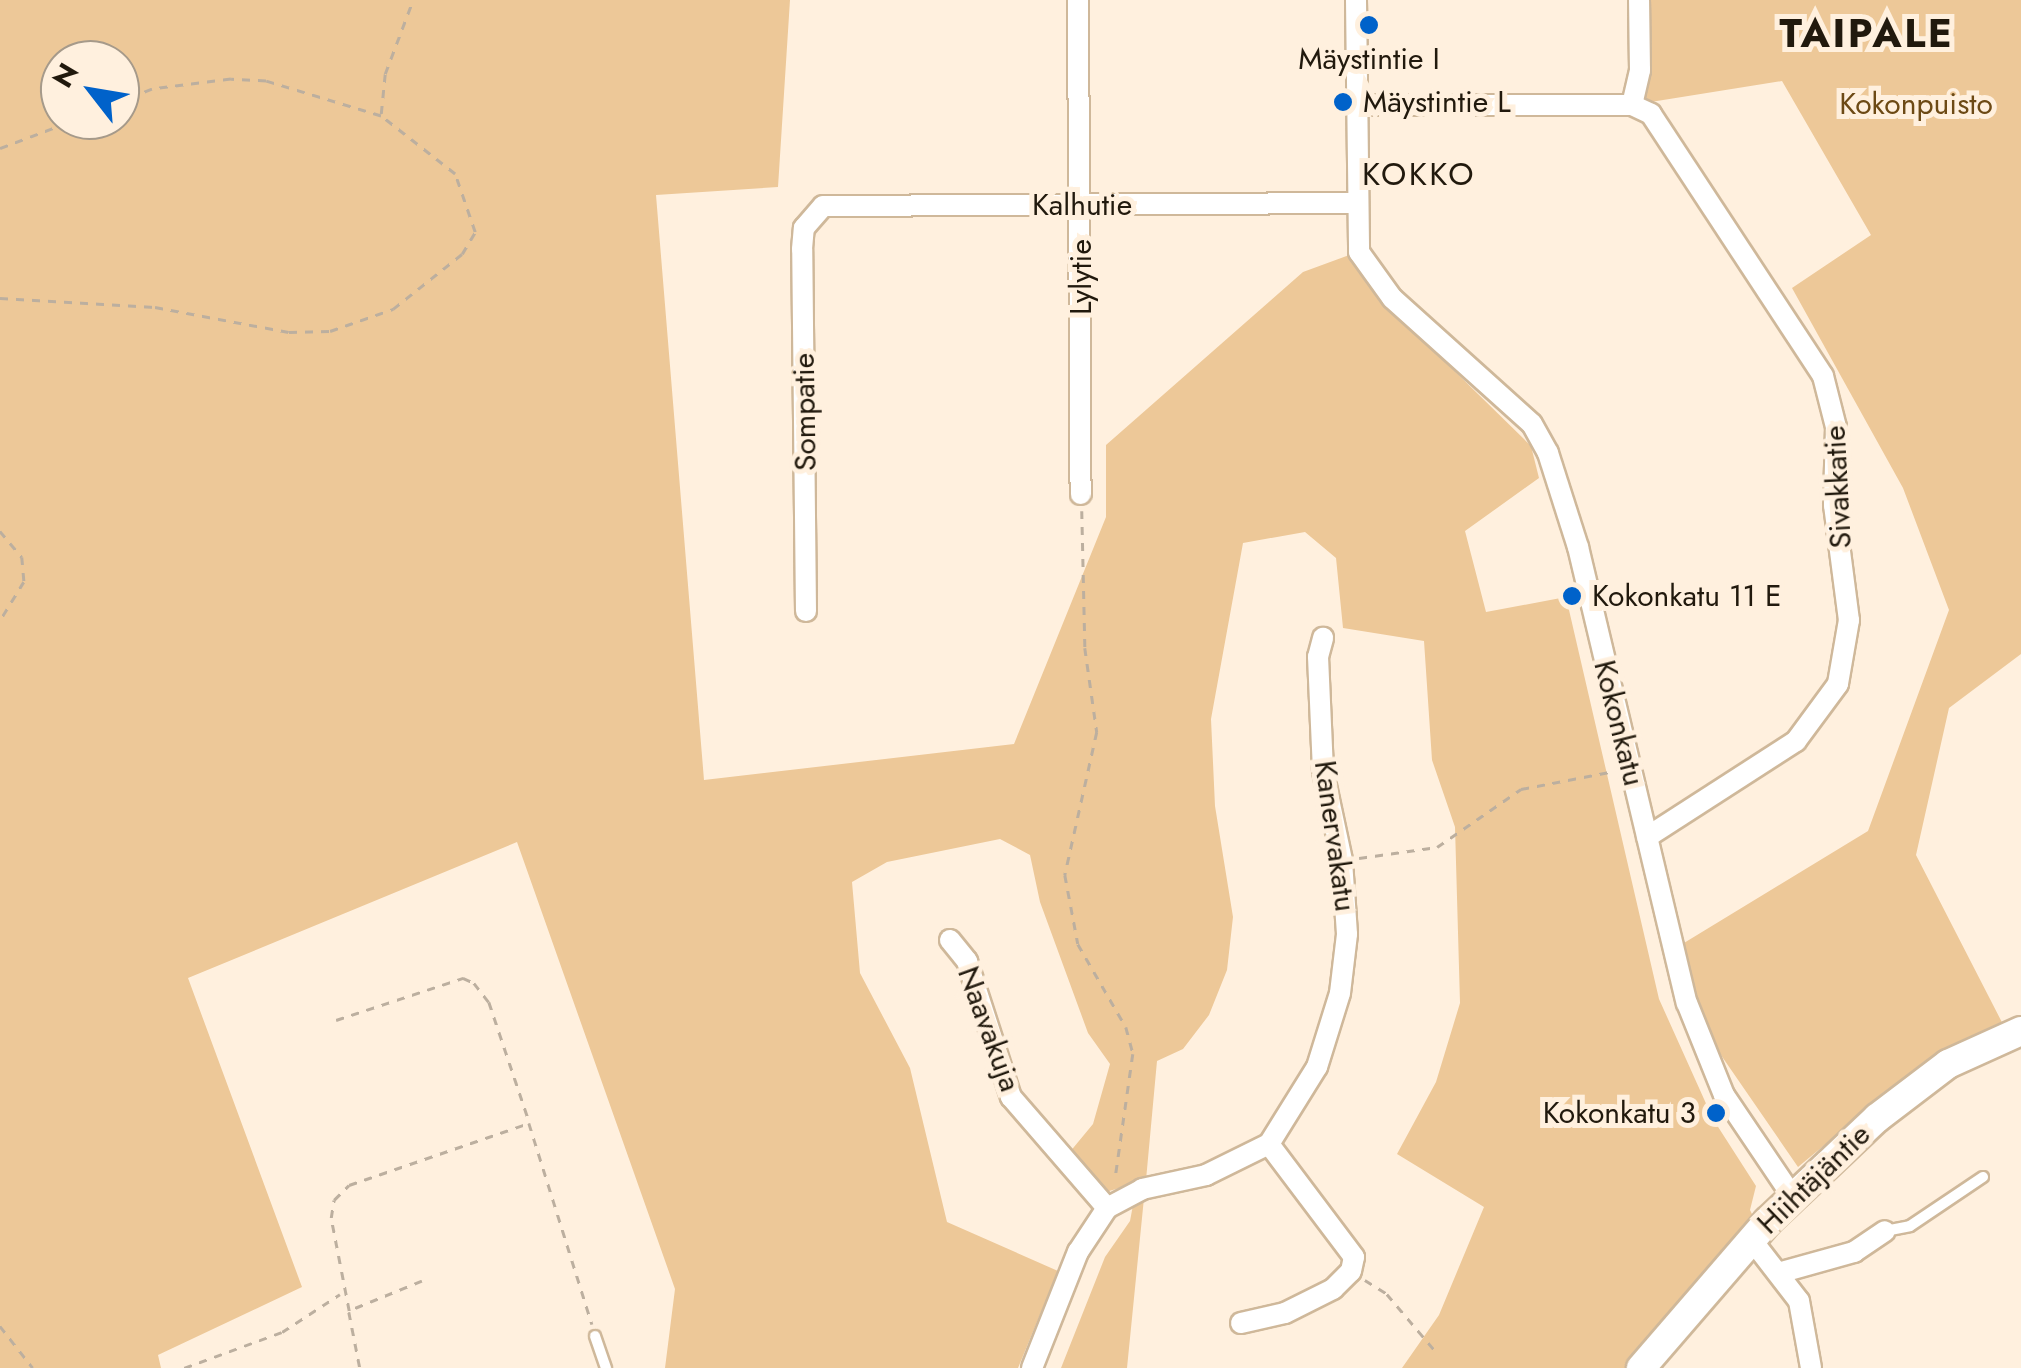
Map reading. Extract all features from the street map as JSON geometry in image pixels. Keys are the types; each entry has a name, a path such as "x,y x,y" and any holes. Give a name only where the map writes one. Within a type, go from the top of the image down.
{"street":[{"name":"Lylytie","path":"1078,0 1082,494"},
{"name":"Kokonkatu","path":"1356,0 1359,252 1392,298 1532,424 1548,452 1578,546 1702,1048 1748,1136 1792,1196"},
{"path":"1357,105 1632,105 1640,70 1638,0"},
{"name":"Sivakkatie","path":"1632,105 1661,125 1823,376 1836,427 1834,505 1850,620 1838,684 1812,726 1647,837"},
{"name":"Kalhutie","path":"812,214 835,201 1081,206 1356,203"},
{"name":"Sompatie","path":"806,611 802,249 812,214"},
{"name":"Kanervakatu","path":"1270,1144 1309,1084 1340,993 1347,934 1342,860 1323,772 1318,657 1323,638"},
{"name":"Naavakuja","path":"950,940 967,961 1010,1096 1114,1204"},
{"name":"Hiihtäjäntie","path":"1641,1368 1792,1196 1914,1087 2021,1031"},
{"path":"1032,1368 1078,1252 1114,1204 1206,1175 1270,1144 1349,1244 1351,1271 1285,1313 1242,1323"},
{"path":"1782,1272 1854,1252 1885,1231"},
{"path":"1752,1239 1782,1272 1799,1301 1811,1368"}],"lane":[{"path":"1885,1231 1910,1226 1983,1177"},
{"path":"594,1336 606,1368"}],"path":[{"path":"381,116 385,74 413,0"},
{"path":"0,298 189,310 289,332 361,324 434,280 462,254 475,232 455,174 381,116 266,81 231,79 140,94"},
{"path":"0,148 40,133"},
{"path":"1082,494 1084,648 1098,732 1065,875 1078,944 1126,1027 1133,1054 1114,1204"},
{"path":"0,531 22,557 24,582 0,621"},
{"path":"1342,860 1436,847 1521,789 1609,772"},
{"path":"336,1020 463,978 474,983 488,1002 529,1122 594,1336"},
{"path":"360,1368 342,1294 331,1218 334,1200 349,1185 529,1122"},
{"path":"1351,1271 1387,1294 1437,1353"},
{"path":"349,1311 422,1281"},
{"path":"184,1368 282,1332 342,1294"},
{"path":"0,1326 33,1368"}],"green space":[{"path":"0,0 790,0 778,187 656,195 704,780 1014,744 1106,517 1106,445 1303,272 1352,254 1382,300 1531,446 1539,478 1465,531 1486,612 1566,597 1659,999 1713,1119 1756,1186 1750,1210 1755,1220 1627,1368 1402,1368 1439,1315 1484,1207 1397,1154 1436,1082 1460,1003 1455,827 1432,760 1424,641 1343,628 1336,558 1305,532 1243,543 1211,719 1215,806 1233,917 1227,970 1209,1015 1183,1049 1157,1061 1146,1180 1106,1192 1069,1153 1093,1124 1110,1064 1088,1033 1040,902 1030,855 1000,839 887,862 852,882 860,973 910,1068 947,1222 1058,1271 1018,1368 665,1368 675,1289 517,842 188,978 302,1287 158,1355 161,1368 0,1368"},
{"name":"Kokonpuisto","path":"1639,0 2021,0 2021,654 1949,708 1916,855 2009,1036 1938,1051 1798,1167 1714,1045 1679,946 1868,831 1949,610 1903,488 1792,288 1871,235 1782,81 1632,105"},
{"path":"1144,1198 1127,1368 1061,1368 1105,1257 1130,1221 1133,1205"}],"place":[{"name":"Mäystintie I","path":"1369,25"},
{"name":"Mäystintie L","path":"1343,102"},
{"name":"Kokonkatu 11 E","path":"1572,596"},
{"name":"Kokonkatu 3","path":"1716,1113"}],"district":[{"name":"TAIPALE","path":"1867,33"},
{"name":"KOKKO","path":"1419,174"}]}
